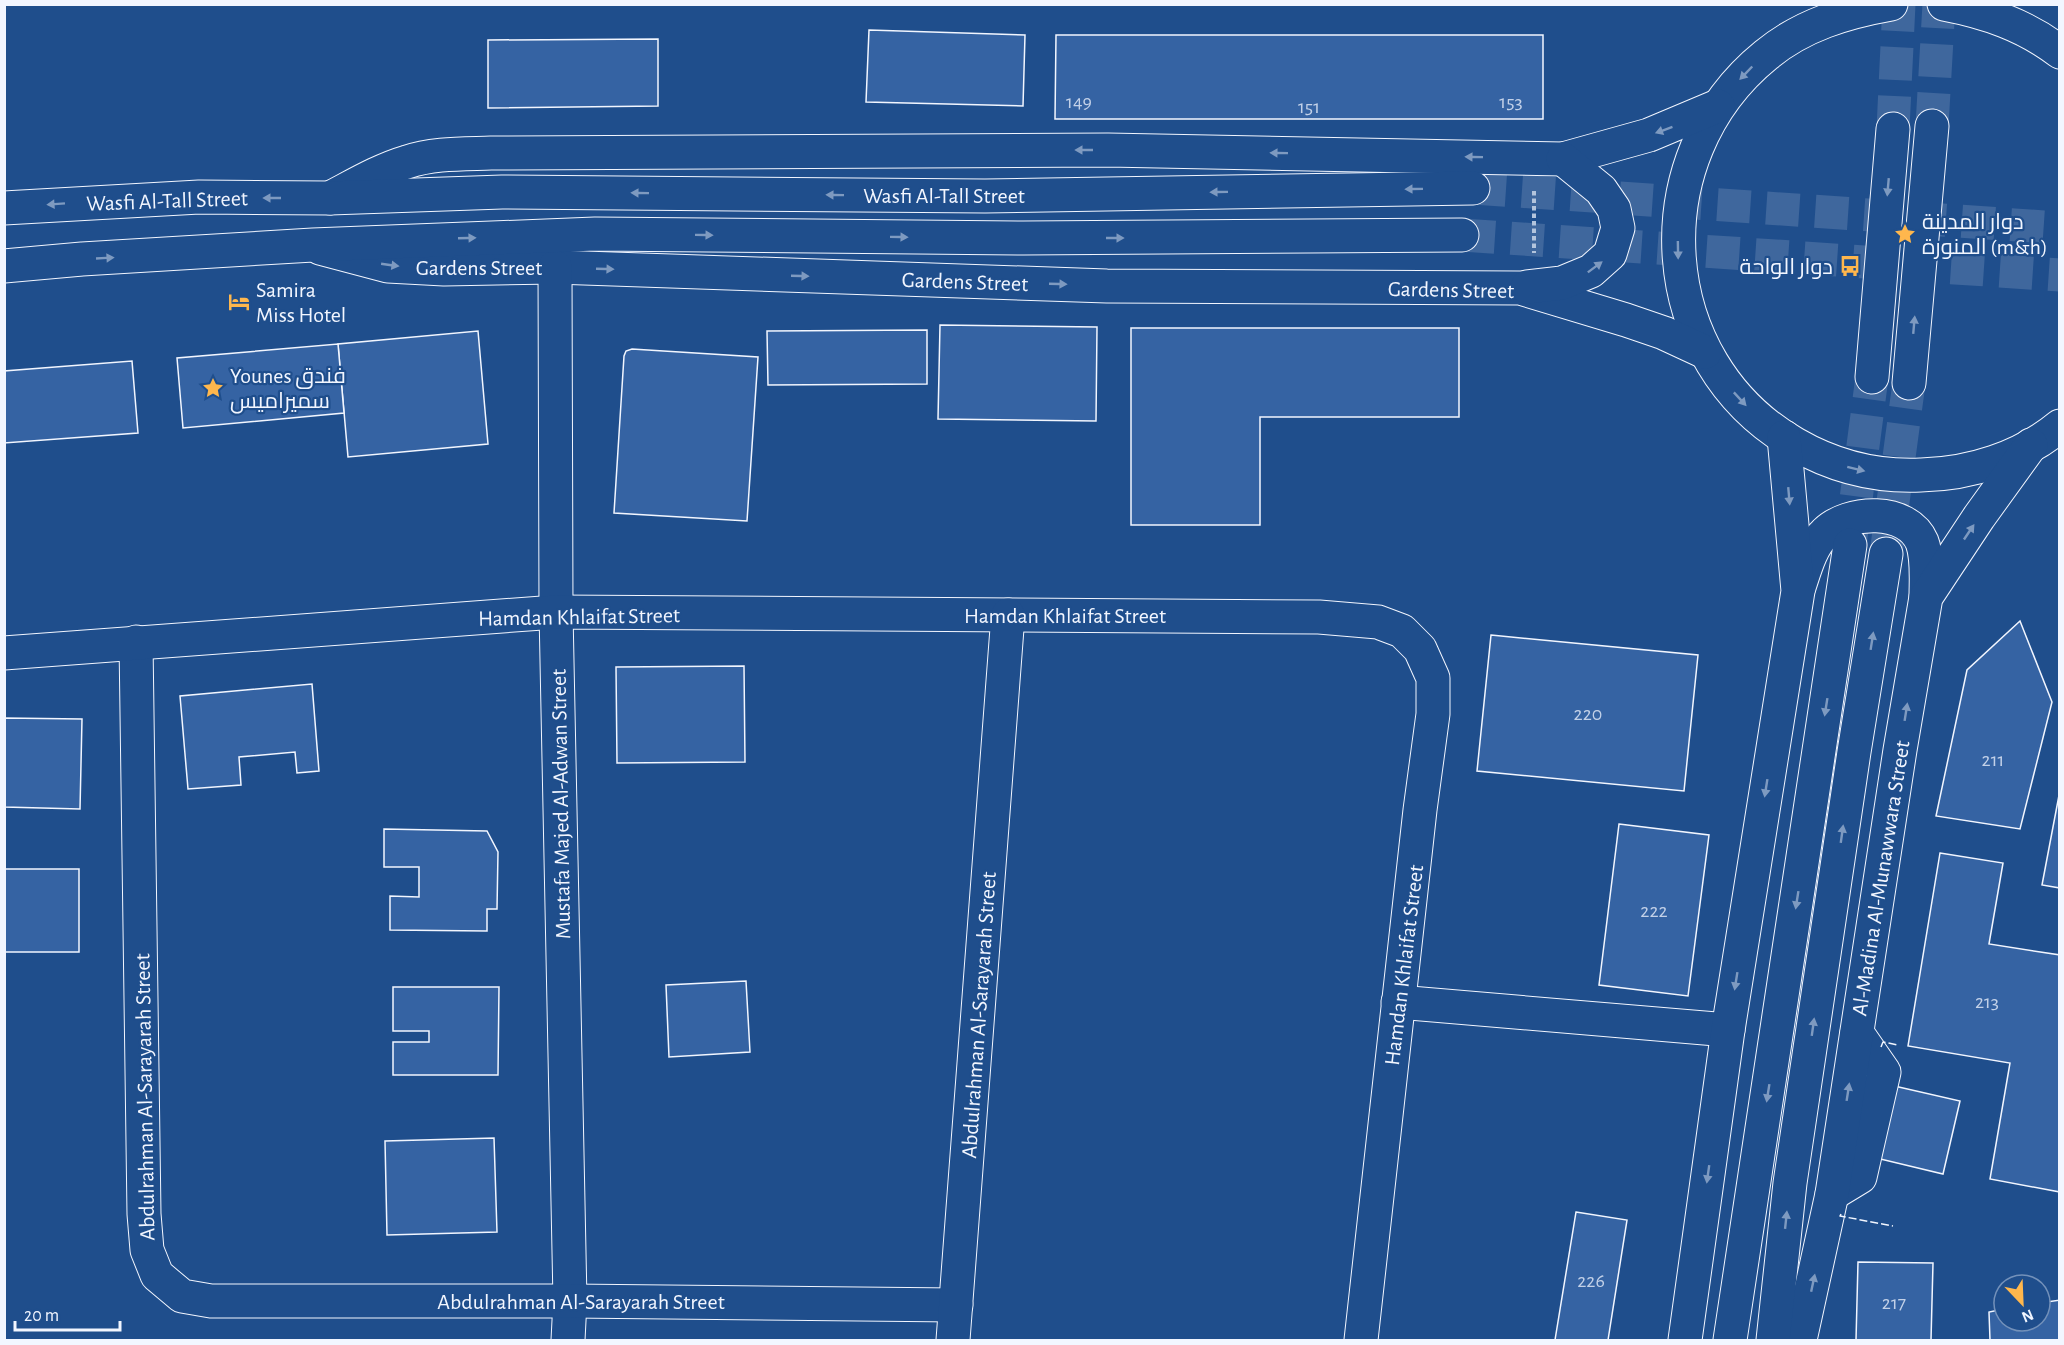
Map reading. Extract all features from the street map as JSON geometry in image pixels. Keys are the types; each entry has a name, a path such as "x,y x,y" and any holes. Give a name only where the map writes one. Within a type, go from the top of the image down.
{"street":[{"path":"1786,41 1808,4"},
{"path":"1891,4 1859,9 1821,22 1786,41 1749,70 1718,106 1694,152 1680,202 1677,254 1686,305 1705,352 1720,377 1739,400 1760,420 1784,437 1812,454 1843,465 1874,473 1906,476 1939,475 1971,469 2002,459 2031,445 2060,426"},
{"path":"1944,4 2014,15 2060,52"},
{"path":"330,198 380,172 408,161 447,154 1108,150 1549,158 1649,135 1718,106"},
{"path":"1909,383 1932,126"},
{"path":"1872,377 1893,129"},
{"path":"1527,287 1562,283 1591,271 1610,254 1618,228 1614,209 1601,190 1549,158"},
{"name":"Wasfi Al-Tall Street","path":"4,208 199,197 330,198 514,192 985,196 1473,188"},
{"name":"Wasfi Al-Tall Street","path":"409,241 595,234 1011,238 1462,235"},
{"name":"Gardens Street","path":"313,245 409,241"},
{"path":"4,266 313,245"},
{"name":"Gardens Street","path":"313,245 388,266 444,269 555,267 1107,286 1527,287 1664,333 1705,352"},
{"name":"Mustafa Majed Al-Adwan Street","path":"555,267 556,612 570,1301 568,1341"},
{"path":"1784,437 1798,591"},
{"name":"Al-Madina Al-Munawwara Street","path":"1800,1341 1832,1194 1903,729 1926,597 1979,517 2031,445"},
{"path":"1685,1341 1728,1030 1798,591 1807,564 1825,532 1834,525 1877,514 1900,521 1912,528 1922,541 1926,568 1926,597"},
{"path":"1730,1341 1850,545"},
{"name":"Al-Madina Al-Munawwara Street","path":"1773,1341 1790,1183 1886,554"},
{"name":"Hamdan Khlaifat Street","path":"4,653 556,612 1319,617 1378,622 1402,631 1420,649 1433,678 1433,714 1398,1002 1361,1341"},
{"name":"Abdulrahman Al-Sarayarah Street","path":"136,642 144,1214 147,1250 157,1275 182,1296 211,1300 956,1305 1008,615"},
{"path":"1398,1002 1728,1030"},
{"path":"953,1341 956,1305"}],"path":[{"path":"1527,287 1549,158"}],"building":[{"path":"869,30 1025,35 1023,106 866,102"},
{"path":"1056,35 1543,35 1543,119 1055,119"},
{"path":"658,39 658,106 488,108 488,40"},
{"path":"940,325 1097,327 1096,421 938,419"},
{"path":"1131,328 1459,328 1459,417 1260,417 1260,525 1131,525"},
{"path":"927,330 927,384 768,385 767,331"},
{"path":"478,331 488,444 348,457 338,344"},
{"path":"338,344 344,413 183,428 177,358"},
{"path":"632,349 758,357 747,521 614,513 624,356 626,351"},
{"path":"132,361 138,433 4,443 4,371"},
{"path":"2020,621 2052,702 2020,829 1936,816 1967,670"},
{"path":"1491,635 1698,655 1684,791 1477,771"},
{"path":"744,666 745,762 617,763 616,667"},
{"path":"312,684 319,771 297,773 295,752 239,757 241,785 188,789 180,696"},
{"path":"4,718 82,719 80,809 4,807"},
{"path":"2060,790 2060,888 2042,885"},
{"path":"1619,824 1709,835 1688,996 1599,985"},
{"path":"384,829 487,831 498,852 497,909 487,909 487,931 390,930 390,896 419,897 419,867 384,867"},
{"path":"1940,853 2003,863 1989,944 2060,955 2060,1192 1990,1179 2010,1063 1908,1046"},
{"path":"4,869 79,869 79,952 4,952"},
{"path":"746,981 750,1052 669,1057 666,985"},
{"path":"393,987 499,987 498,1075 393,1075 393,1042 429,1042 429,1031 393,1031"},
{"path":"1890,1085 1960,1101 1943,1174 1872,1157"},
{"path":"494,1138 497,1232 387,1235 385,1141"},
{"path":"1576,1212 1627,1220 1608,1340 1555,1340"},
{"path":"1858,1262 1933,1263 1931,1340 1856,1340"},
{"path":"2060,1300 2060,1340 1990,1340 1989,1312 1992,1311 1992,1333 2052,1333 2052,1301"}],"tunnel":[{"path":"1893,129 1899,4"},
{"path":"1932,126 1939,4"},
{"path":"1473,188 2060,228"},
{"path":"1462,235 2060,275"},
{"path":"1850,545 1872,377"},
{"path":"1886,554 1909,383"}],"fence":[{"path":"1881,1047 1883,1042 1898,1045"},
{"path":"1841,1214 1840,1216 1893,1226"}],"place":[{"name":"دوار المدينة المنورة (m&h)","path":"1905,234"},
{"name":"دوار الواحة","path":"1850,266"},
{"name":"Samira Miss Hotel","path":"239,302"},
{"name":"Younes فندق سميراميس","path":"213,388"}]}
